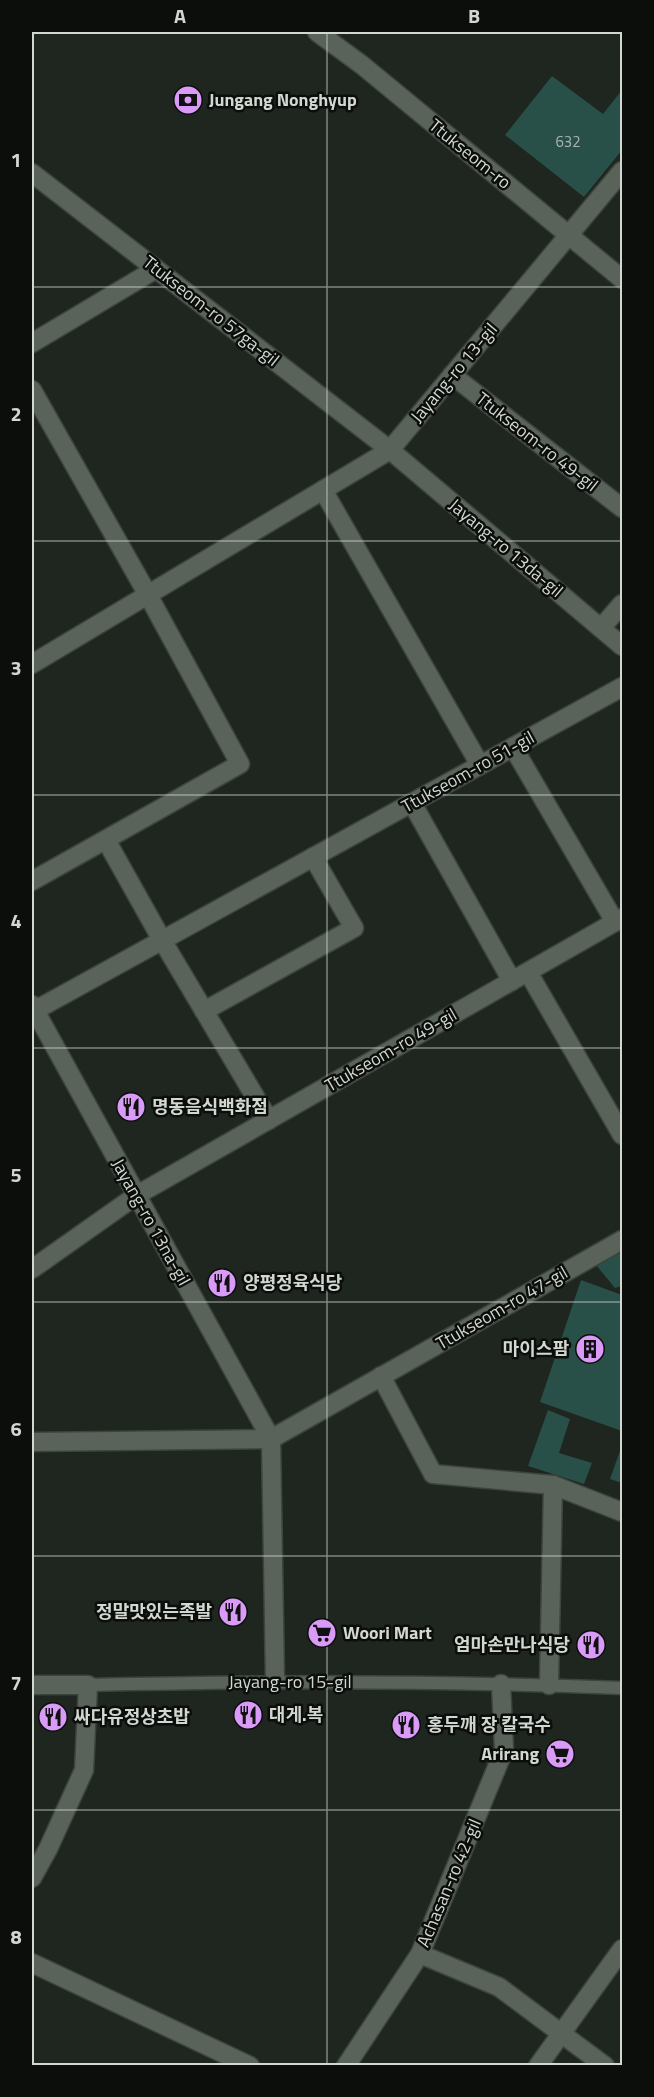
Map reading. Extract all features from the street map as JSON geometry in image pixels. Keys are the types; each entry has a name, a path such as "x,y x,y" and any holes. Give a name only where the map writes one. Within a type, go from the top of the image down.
{"street":[{"name":"Ttukseom-ro","path":"316,32 362,65 622,279"},
{"name":"Jayang-ro 13-gil","path":"32,664 390,450 622,171"},
{"name":"Ttukseom-ro 57ga-gil","path":"32,173 390,450"},
{"path":"32,343 156,269"},
{"name":"Ttukseom-ro 49-gil","path":"452,375 622,508"},
{"path":"32,390 240,764 32,881"},
{"name":"Jayang-ro 13da-gil","path":"390,450 622,646"},
{"path":"323,490 480,765"},
{"path":"601,628 622,604"},
{"name":"Ttukseom-ro 51-gil","path":"33,1009 622,687"},
{"name":"Ttukseom-ro 49-gil","path":"32,1269 137,1195 619,920 513,747"},
{"path":"412,803 622,1135"},
{"path":"106,840 162,940 269,1119"},
{"path":"204,1011 354,928 313,857"},
{"name":"Jayang-ro 13na-gil","path":"33,1009 271,1438 275,1681"},
{"name":"Ttukseom-ro 47-gil","path":"271,1438 622,1240"},
{"path":"381,1376 433,1474 553,1485 622,1512"},
{"path":"32,1442 271,1438"},
{"path":"549,1685 553,1485"},
{"name":"Achasan-ro 42-gil","path":"346,2066 420,1954 504,1750 501,1684"},
{"name":"Jayang-ro 15-gil","path":"32,1685 88,1685"},
{"path":"32,1878 48,1849 84,1770 88,1685"},
{"path":"538,2066 622,1949"},
{"path":"420,1954 499,1987 606,2066"},
{"path":"32,1964 250,2066"}],"lane":[{"name":"Jayang-ro 15-gil","path":"88,1685 275,1681 622,1688"}],"building":[{"path":"552,76 603,114 622,90 622,150 584,197 505,135"},
{"path":"622,1250 622,1286 615,1288 596,1265"},
{"name":"마이스팜","path":"581,1280 622,1295 622,1431 540,1402"},
{"path":"548,1410 570,1419 559,1453 592,1463 584,1484 528,1466"},
{"path":"622,1445 622,1483 610,1479"}],"place":[{"name":"Jungang Nonghyup","path":"188,100"},
{"name":"명동음식백화점","path":"131,1107"},
{"name":"양평정육식당","path":"222,1283"},
{"name":"마이스팜","path":"590,1349"},
{"name":"정말맛있는족발","path":"233,1612"},
{"name":"Woori Mart","path":"322,1633"},
{"name":"엄마손만나식당","path":"591,1645"},
{"name":"대게.복","path":"248,1715"},
{"name":"싸다유정상초밥","path":"53,1717"},
{"name":"홍두깨 장 칼국수","path":"406,1725"},
{"name":"Arirang","path":"560,1754"}]}
